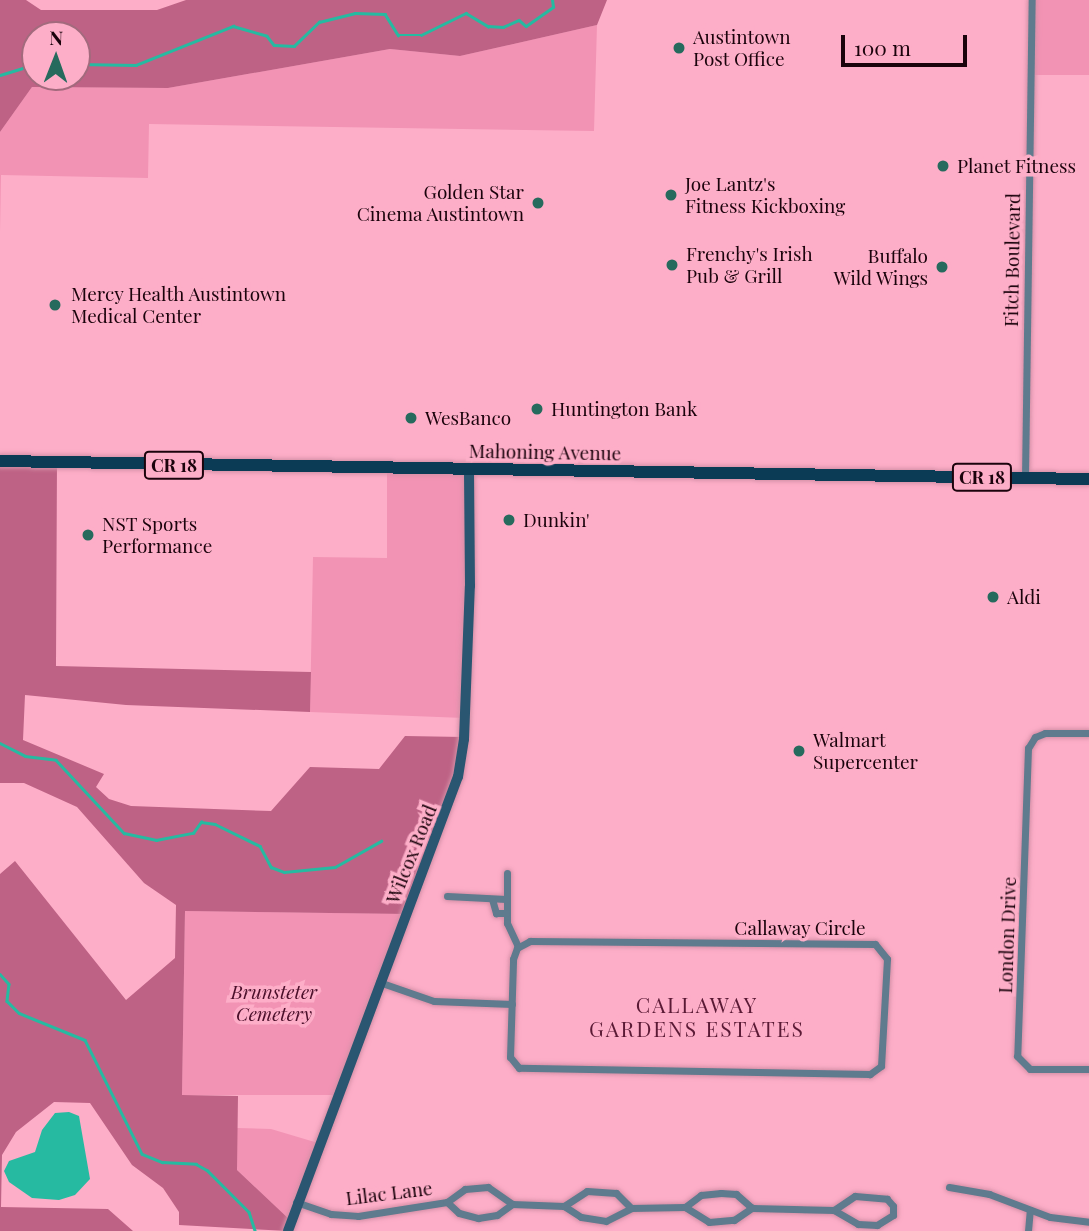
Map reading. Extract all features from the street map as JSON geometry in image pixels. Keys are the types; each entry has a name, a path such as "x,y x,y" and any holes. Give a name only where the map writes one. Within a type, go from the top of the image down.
{"main road":[{"name":"Mahoning Avenue","path":"0,461 1089,479"}],"street":[{"name":"Fitch Boulevard","path":"1025,478 1032,0"},
{"name":"Wilcox Road","path":"288,1231 296,1202 379,982 453,794 461,758 470,586 469,470"},
{"name":"London Drive","path":"1089,733 1045,733 1035,737 1028,748 1017,1056 1030,1069 1089,1069"},
{"path":"508,873 506,913 518,947"},
{"path":"447,896 506,899"},
{"path":"492,899 496,913 506,913"},
{"name":"Callaway Circle","path":"530,941 875,944 887,959 883,1061 870,1074 523,1069 510,1057 513,959 518,947 530,941"},
{"path":"379,982 434,1001 512,1004"},
{"name":"Lilac Lane","path":"296,1202 331,1214 358,1216 447,1202 465,1189 488,1187 512,1204 564,1206 581,1217 606,1221 631,1208 685,1207 709,1222 734,1220 752,1208 834,1210 862,1196 887,1199 894,1210 885,1223 871,1225 852,1222 834,1210"},
{"path":"948,1187 989,1194 1030,1210 1089,1222"},
{"name":"Lilac Lane","path":"564,1206 582,1192 599,1191 616,1193 631,1208"},
{"name":"Lilac Lane","path":"685,1207 701,1195 721,1193 736,1194 752,1208"},
{"name":"Lilac Lane","path":"447,1202 459,1213 478,1218 497,1215 512,1204"},
{"path":"1028,1231 1030,1210"}],"green space":[{"path":"1032,0 1089,0 1089,75 1032,75"},
{"path":"597,25 594,131 149,124 148,178 1,175 0,233 0,132 29,91 91,91 91,87 168,88 390,49 460,56"},
{"path":"387,468 469,470 464,718 310,712 313,557 387,558"},
{"name":"Brunsteter Cemetery","path":"185,911 406,914 336,1095 182,1095"},
{"path":"237,1128 271,1129 318,1143 290,1220 237,1170"}],"shaded area":[{"path":"0,0 26,0 41,10 157,10 186,0 607,0 597,25 460,56 390,49 168,88 91,87 91,21 21,21 21,91 29,91 0,132"},
{"path":"0,461 57,462 56,666 311,672 310,712 126,705 25,695 23,740 104,774 96,787 109,799 131,806 271,811 310,767 379,769 405,736 463,737 461,758 406,914 185,911 182,1095 238,1096 237,1170 290,1220 288,1231 179,1225 179,1212 163,1188 132,1165 90,1103 54,1102 16,1132 2,1155 1,1207 108,1209 133,1231 0,1231 0,874 15,861 126,1000 175,958 176,905 144,883 77,807 24,783 0,783"},
{"path":"69,1112 79,1116 90,1179 75,1195 59,1200 32,1198 9,1182 4,1171 9,1161 35,1152 42,1130 55,1113"}],"waterway":[{"path":"91,64 136,65 233,26 267,36 274,45 294,46 319,22 355,13 385,14 398,35 421,35 466,13 488,26 503,27 519,20 526,26 553,7 552,0"},
{"path":"0,75 21,68"},
{"path":"0,743 25,756 56,760 124,833 156,840 193,833 201,822 215,824 260,846 271,867 284,872 335,867 381,841"},
{"path":"0,974 9,984 7,1001 19,1013 85,1040 142,1154 162,1162 196,1164 207,1170 249,1212 255,1231"}],"place":[{"name":"Austintown Post Office","path":"679,48"},
{"name":"Planet Fitness","path":"943,166"},
{"name":"Joe Lantz's Fitness Kickboxing","path":"671,195"},
{"name":"Golden Star Cinema Austintown","path":"538,203"},
{"name":"Frenchy's Irish Pub & Grill","path":"672,265"},
{"name":"Buffalo Wild Wings","path":"942,267"},
{"name":"Mercy Health Austintown Medical Center","path":"55,305"},
{"name":"Huntington Bank","path":"537,409"},
{"name":"WesBanco","path":"411,418"},
{"name":"Dunkin'","path":"509,520"},
{"name":"NST Sports Performance","path":"88,535"},
{"name":"Aldi","path":"993,597"},
{"name":"Walmart Supercenter","path":"799,751"}],"district":[{"name":"CALLAWAY GARDENS ESTATES","path":"697,1016"}]}
